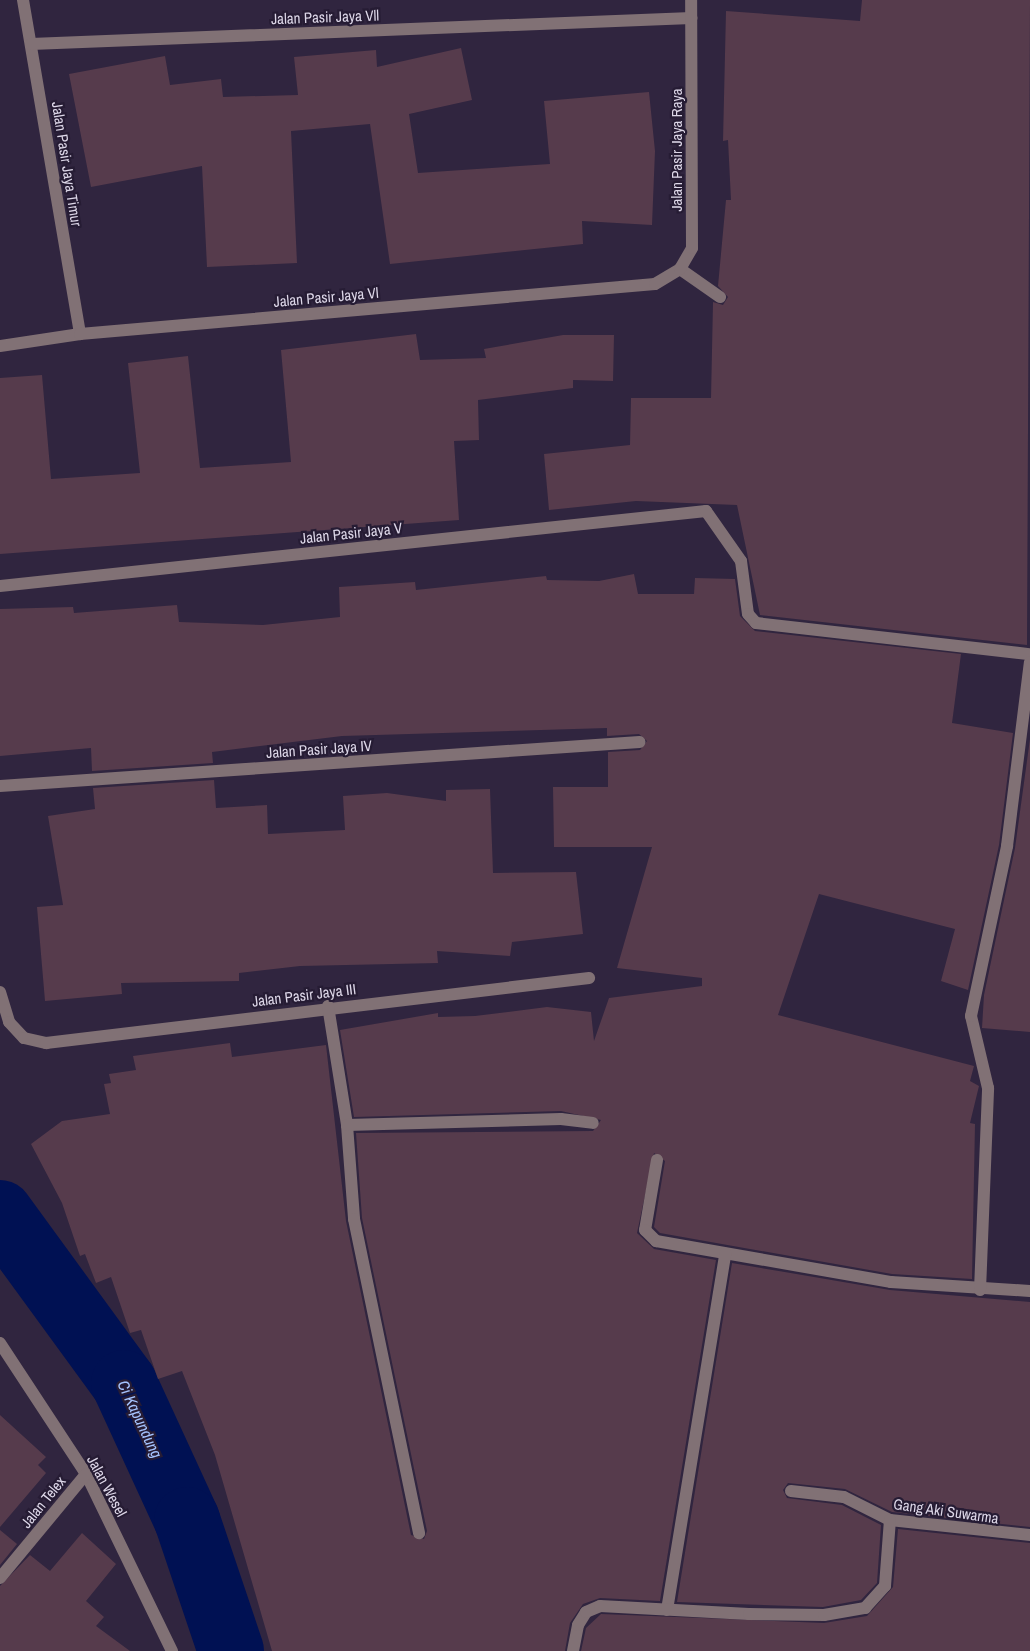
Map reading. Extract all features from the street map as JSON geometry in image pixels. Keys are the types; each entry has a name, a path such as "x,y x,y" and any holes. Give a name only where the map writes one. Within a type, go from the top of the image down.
{"street":[{"name":"Jalan Pasir Jaya Timur","path":"23,0 80,334"},
{"name":"Jalan Pasir Jaya Raya","path":"680,269 692,248 691,0"},
{"name":"Jalan Pasir Jaya Vll","path":"31,44 691,18"},
{"name":"Jalan Pasir Jaya Vl","path":"0,346 80,334 655,284 680,269"},
{"path":"680,269 720,297"},
{"name":"Jalan Pasir Jaya V","path":"0,586 706,511 741,561 748,614 756,623 1030,654"},
{"path":"980,1290 988,1088 971,1016 1007,846 1030,662"},
{"name":"Jalan Pasir Jaya IV","path":"0,786 639,742"},
{"name":"Jalan Pasir Jaya III","path":"0,992 9,1022 24,1038 46,1043 328,1006 589,978"},
{"path":"328,1006 347,1125 354,1219 419,1533"},
{"path":"347,1125 561,1119 593,1123"},
{"path":"657,1160 645,1230 656,1241 725,1254 980,1290 1030,1291"},
{"path":"667,1610 725,1254"},
{"name":"Jalan Wesel","path":"0,1343 86,1474 172,1651"},
{"name":"Jalan Telex","path":"0,1578 86,1474"},
{"name":"Gang Aki Suwarma","path":"791,1491 844,1497 890,1520 1030,1535"},
{"path":"573,1651 578,1625 595,1607 824,1615 865,1608 885,1586 890,1520"}],"building":[{"path":"862,0 1030,0 1027,645 760,615 737,505 636,501 549,510 544,454 630,445 631,398 711,398 713,302 723,305 728,297 718,286 726,200 731,200 728,140 723,141 726,11 860,21"},
{"path":"461,48 472,100 409,114 418,173 550,164 544,101 649,92 655,151 652,225 582,221 583,244 390,264 370,124 291,131 297,263 207,267 202,166 91,187 69,74 165,56 170,85 221,79 223,97 298,95 294,57 376,50 377,67"},
{"path":"416,334 420,360 486,358 484,349 563,335 614,335 613,381 573,380 573,388 478,400 479,440 454,441 459,520 0,554 0,378 42,375 51,479 140,473 128,363 188,356 200,468 291,462 281,350"},
{"path":"634,574 638,594 694,594 695,578 735,579 740,616 755,631 961,654 952,723 1013,733 999,845 968,990 941,981 955,929 819,894 778,1015 974,1066 970,1081 979,1086 970,1123 975,1124 972,1279 892,1274 660,1233 654,1227 665,1161 654,1153 637,1233 654,1249 716,1260 660,1601 600,1598 583,1604 570,1623 565,1651 272,1651 215,1455 182,1371 158,1379 141,1330 130,1333 111,1277 96,1283 85,1254 80,1256 62,1203 31,1144 62,1121 110,1114 104,1084 111,1083 109,1074 136,1070 133,1056 230,1043 232,1057 326,1045 346,1221 411,1535 424,1539 427,1531 362,1218 356,1133 593,1131 601,1120 561,1111 354,1117 340,1030 438,1013 438,1017 475,1016 547,1007 591,1012 594,1041 609,998 702,986 702,978 617,968 652,847 554,847 553,787 608,787 608,752 640,750 647,741 639,734 607,736 607,728 342,736 212,752 213,763 92,771 91,748 0,756 0,609 73,607 74,613 177,605 179,622 263,625 340,617 339,587 415,582 416,590 546,576 547,580 599,581"},
{"path":"1030,739 1030,1032 982,1028 984,995 1015,848"},
{"path":"214,780 216,808 267,805 268,834 345,830 343,796 387,793 446,801 446,790 490,789 493,873 576,872 583,934 512,942 510,956 437,951 438,963 300,966 239,973 239,981 121,983 122,994 45,1001 37,907 63,905 48,816 95,809 93,788"},
{"path":"732,1263 890,1290 1030,1302 1030,1527 892,1512 845,1489 788,1483 783,1490 787,1498 842,1505 881,1525 877,1583 861,1600 823,1607 677,1602"},
{"path":"0,1415 46,1457 38,1465 46,1473 0,1527"},
{"path":"898,1529 1030,1543 1030,1651 581,1651 586,1628 601,1614 824,1623 867,1616 893,1587"},
{"path":"0,1530 17,1544 0,1565"},
{"path":"82,1533 116,1564 86,1601 104,1617 96,1626 130,1651 0,1651 0,1586 30,1555 50,1571"}],"waterway":[{"name":"Ci Kapundung","path":"0,1213 124,1383 187,1520 231,1651"}]}
